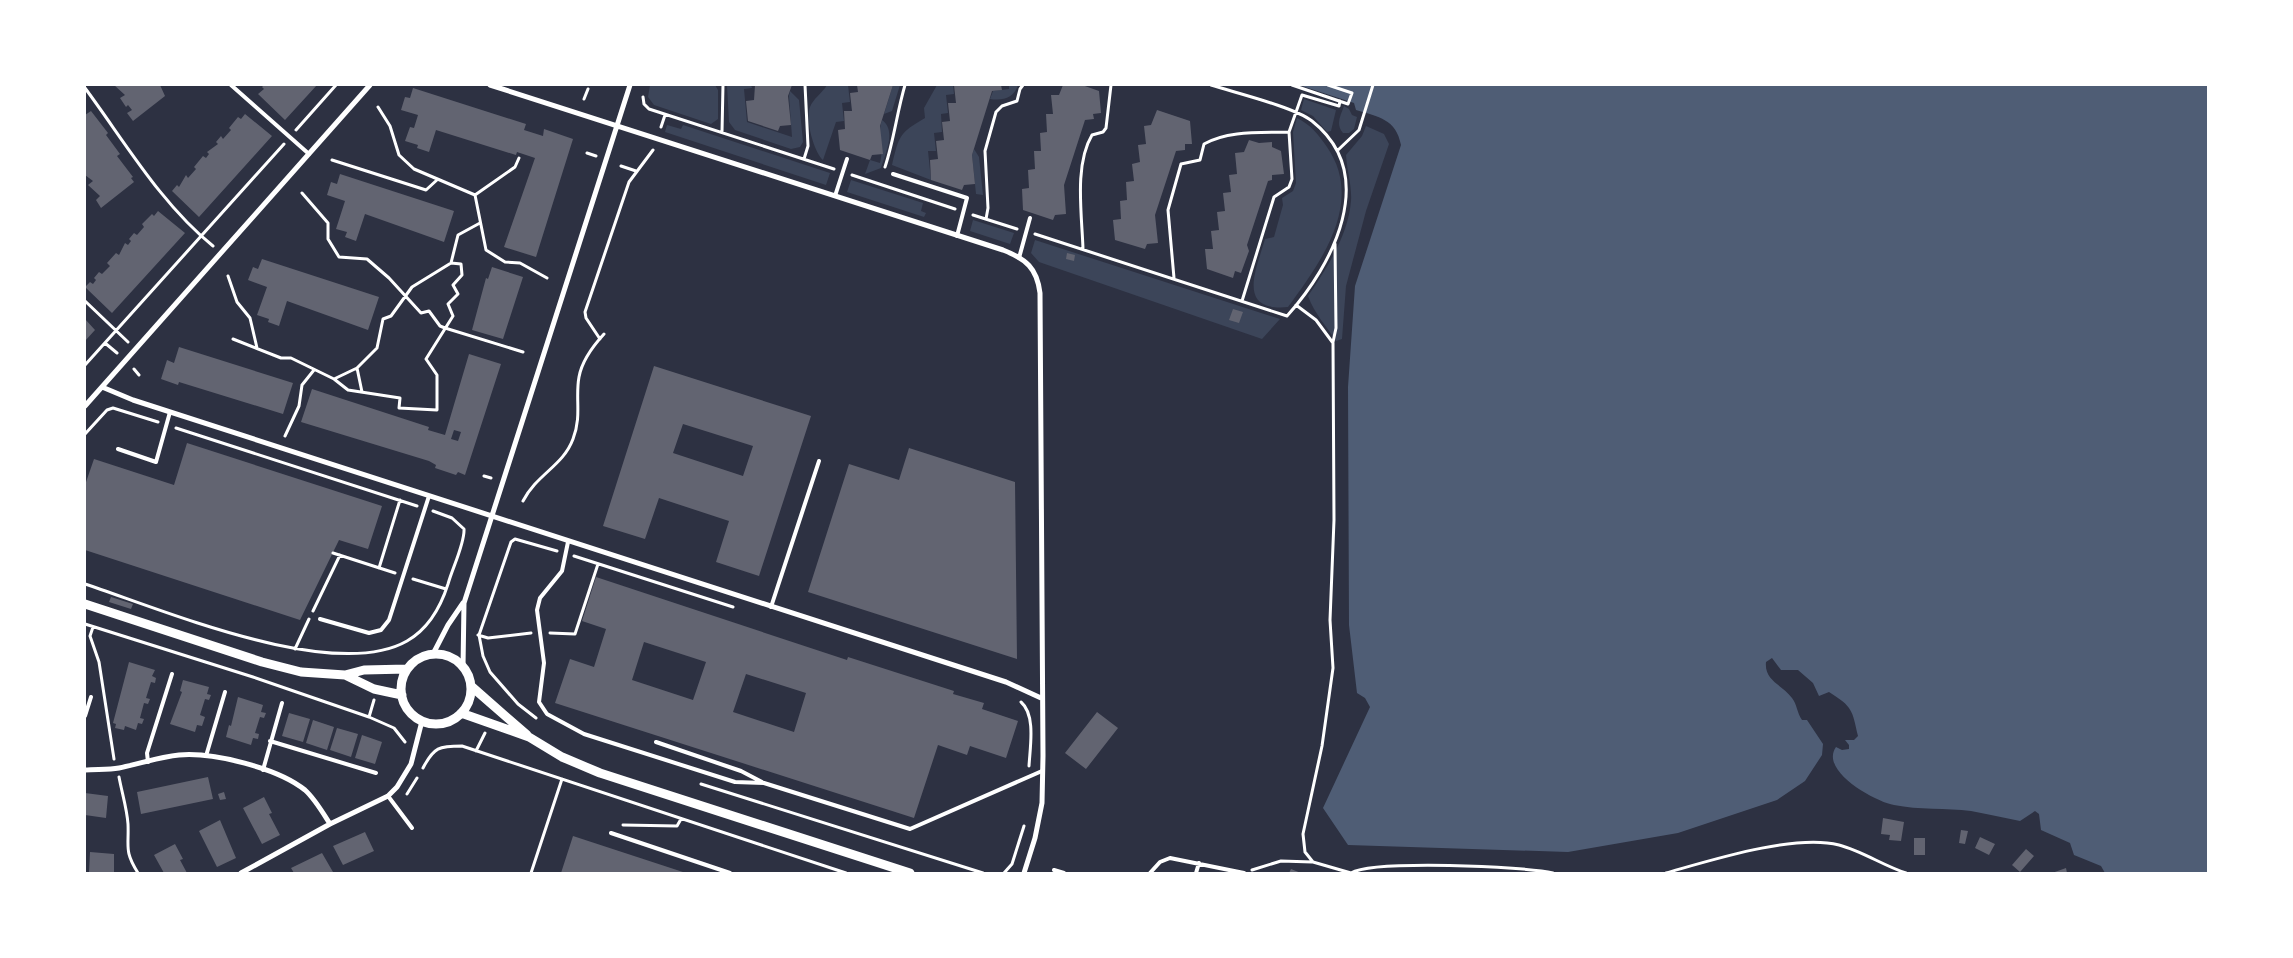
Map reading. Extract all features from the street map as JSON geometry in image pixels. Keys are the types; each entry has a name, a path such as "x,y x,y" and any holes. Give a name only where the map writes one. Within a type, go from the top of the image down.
{"street":[{"path":"85,406 370,85"},
{"path":"490,85 957,236 1019,258 1035,273 1040,293 1042,803 1035,838 1024,873"},
{"path":"528,737 471,686 463,667 464,603 630,85"},
{"path":"102,387 170,412 568,542 1006,682 1041,698"},
{"path":"432,654 448,625 464,603"},
{"path":"85,604 262,662 301,672 345,675 364,670 408,670"},
{"path":"463,667 450,657 432,654 418,660 408,670 402,682 402,695 409,710 422,721 443,723 461,713 469,700 471,686"},
{"path":"345,675 374,689 402,695"},
{"path":"461,713 528,737 562,756 600,773 910,873"},
{"path":"241,873 330,824 388,796 397,788 411,764 422,721"},
{"path":"85,770 117,768 177,755 206,756 263,770 282,777 307,792 330,824"}],"lane":[{"path":"231,85 309,154"},
{"path":"835,196 847,159"},
{"path":"893,174 967,198 957,236"},
{"path":"1019,258 1030,218"},
{"path":"118,449 156,462 170,412"},
{"path":"771,607 819,461"},
{"path":"320,619 369,633 381,630 389,620 429,496"},
{"path":"568,542 562,571 540,598 536,610 544,663 539,702 547,714 584,734 735,782 764,783"},
{"path":"148,762 147,753 172,674"},
{"path":"206,756 225,692"},
{"path":"85,716 91,697"},
{"path":"263,770 282,703"},
{"path":"270,741 376,773"},
{"path":"656,742 741,770 764,783 910,829 1042,771"},
{"path":"388,796 412,828"},
{"path":"611,833 730,873"},
{"path":"1150,873 1160,862 1170,858 1244,873"},
{"path":"1196,873 1199,863"},
{"path":"1054,870 1064,873"}],"path":[{"path":"85,364 336,85"},
{"path":"722,132 723,85"},
{"path":"804,159 808,146 805,85"},
{"path":"880,184 893,142 895,120 904,85"},
{"path":"986,219 988,208 985,151 996,112 1002,106 1017,102 1023,85"},
{"path":"1084,249 1080,181 1087,143 1092,135 1103,132 1106,128 1111,85"},
{"path":"1211,85 1296,112 1311,120 1338,150 1343,162 1347,184 1343,219 1335,242 1321,268 1296,305 1316,320 1333,343"},
{"path":"1292,85 1348,104 1352,93 1328,85"},
{"path":"1338,150 1359,130 1373,85"},
{"path":"85,88 156,184 200,236 222,253"},
{"path":"584,99 588,89"},
{"path":"1242,301 1274,197 1290,187 1292,178 1289,132 1302,95 1339,106 1340,101"},
{"path":"378,107 390,126 399,156 414,169 475,196"},
{"path":"661,127 665,115"},
{"path":"1174,278 1168,210 1181,164 1200,160 1204,144 1216,137 1248,133 1289,132"},
{"path":"600,339 586,318 585,312 629,182 654,150"},
{"path":"587,154 597,157"},
{"path":"475,196 515,168 519,158"},
{"path":"332,160 426,190 438,179"},
{"path":"621,166 636,171"},
{"path":"302,193 328,223 328,239 339,257 367,259 389,278 404,297 421,313 429,311 440,326 523,352"},
{"path":"475,196 486,250 505,262 520,263 547,278"},
{"path":"451,263 458,235 480,223"},
{"path":"1313,862 1305,852 1303,834 1322,746 1333,668 1330,620 1334,520 1333,343 1336,328 1335,242"},
{"path":"233,340 282,358 290,358 334,379 348,390 400,398 399,408 437,410 437,374 426,359 454,316 448,304 458,294 453,286 462,275 461,264 451,263 412,288 391,316 383,319 377,348 357,368 334,379"},
{"path":"228,276 237,302 250,318 257,349"},
{"path":"85,301 136,350"},
{"path":"524,501 531,486 567,454 580,412 579,378 587,356 604,334"},
{"path":"105,343 117,354"},
{"path":"357,368 363,392"},
{"path":"134,369 139,375"},
{"path":"285,436 299,406 302,385 314,370"},
{"path":"85,434 106,410 113,408 425,508 452,518 464,529 446,589 437,608 423,629 406,642 377,652 330,652 295,649 246,637 85,584"},
{"path":"484,476 491,478"},
{"path":"379,568 400,500"},
{"path":"598,564 575,634 512,634 488,638 479,635 511,542 515,539 522,540 598,564 740,610"},
{"path":"333,553 446,589"},
{"path":"295,649 340,555"},
{"path":"85,624 189,656 369,716 394,728 404,739 405,745"},
{"path":"93,627 90,636 100,662 128,824 126,845 130,861 138,873"},
{"path":"369,716 374,699"},
{"path":"1016,699 1025,706 1030,716 1029,776"},
{"path":"428,757 436,749 446,746 462,746 846,873"},
{"path":"531,873 562,779"},
{"path":"611,833 612,827 617,825 677,826 681,819"},
{"path":"1004,873 1012,864 1026,821"},
{"path":"1666,873 1760,848 1816,843 1839,845 1906,873"},
{"path":"1244,873 1281,861 1313,862 1351,873 1357,870 1372,868 1432,865 1552,873"}],"shaded area":[{"path":"650,85 715,85 718,90 718,119 711,124 654,105 648,97"},
{"path":"727,85 751,85 752,88 744,89 747,122 792,137 790,91 799,100 803,142 800,147 791,149 735,130 729,122"},
{"path":"827,85 848,85 850,102 842,103 844,121 836,122 823,160 816,150 811,135 809,113 811,104"},
{"path":"893,85 900,85 892,111 884,114"},
{"path":"937,85 953,85 954,94 946,95 948,113 941,114 942,132 934,133 936,151 928,151 931,180 892,165 901,136 925,118 924,108"},
{"path":"1009,85 1018,85 1011,96 1004,99 990,99 993,91 1009,89"},
{"path":"1299,85 2208,85 2208,873 2105,873 2101,866 2074,855 2070,843 2041,830 2039,814 2035,811 2020,821 1971,811 1903,807 1875,798 1852,784 1835,766 1833,756 1836,747 1842,750 1849,749 1849,745 1845,740 1854,740 1858,736 1850,710 1843,702 1829,692 1819,696 1813,683 1798,670 1781,670 1772,658 1766,662 1768,674 1792,698 1802,720 1807,720 1823,744 1822,755 1805,781 1777,800 1678,833 1568,852 1348,845 1323,808 1370,707 1365,698 1357,693 1349,625 1348,387 1355,286 1401,145 1399,136 1391,124 1385,120 1356,110 1354,103"},
{"path":"1304,99 1336,110 1331,131 1327,132 1313,116 1301,110"},
{"path":"1344,106 1349,109 1352,115 1357,117 1354,129 1349,133 1343,133 1339,126"},
{"path":"1297,118 1317,134 1327,147 1338,168 1342,189 1340,210 1334,231 1325,251 1301,289 1288,307 1271,307 1261,303 1255,295 1255,275 1265,239 1274,237 1283,205 1282,198 1293,191 1296,183 1293,132"},
{"path":"882,120 889,130 887,150 881,168 865,174 870,160 880,163"},
{"path":"667,125 681,129 683,125 830,173 826,185 665,132"},
{"path":"1366,126 1384,134 1389,144 1366,211 1346,286 1342,339 1336,341 1317,314 1308,296 1329,263 1346,227 1351,195 1346,155 1362,136"},
{"path":"974,149 979,157 983,195 976,194 972,155"},
{"path":"851,180 923,203 921,211 926,213 924,217 847,192"},
{"path":"973,220 1014,233 1010,244 970,231"},
{"path":"1035,240 1280,319 1262,339 1039,262 1031,253"}],"building":[{"path":"114,85 160,85 165,96 133,121 127,113 132,110 128,105 126,107 120,98 125,95"},
{"path":"264,85 317,85 285,120 258,94 264,89 262,87"},
{"path":"755,85 792,85 788,96 791,125 780,126 778,131 748,121 746,101 754,100"},
{"path":"857,85 893,85 880,126 883,154 872,155 870,160 840,150 838,130 845,129 844,111 852,111 850,93 858,92"},
{"path":"954,85 1001,85 1002,90 992,91 972,155 975,184 964,185 962,190 931,180 930,160 938,159 936,141 944,140 942,122 950,121 948,103 956,103"},
{"path":"1063,85 1082,85 1099,91 1101,113 1093,114 1094,119 1085,120 1064,185 1066,214 1055,215 1053,220 1023,210 1022,189 1029,188 1028,170 1035,169 1034,151 1041,151 1040,133 1047,132 1046,114 1053,114 1051,95 1059,95"},
{"path":"413,88 526,124 524,130 543,136 544,129 573,139 536,257 504,247 535,158 517,152 516,155 436,130 429,152 417,148 418,145 405,141 410,127 414,128 418,115 401,110 405,97 410,98"},
{"path":"1157,110 1190,121 1192,144 1185,144 1185,150 1176,151 1155,215 1158,243 1147,244 1145,249 1115,240 1113,220 1121,219 1120,201 1127,200 1126,182 1134,181 1132,164 1140,162 1138,145 1146,144 1144,126 1151,125"},
{"path":"91,111 108,133 106,135 120,154 117,156 133,177 131,178 134,182 101,208 96,200 100,196 88,185 93,181 85,175 85,115"},
{"path":"245,114 272,136 199,217 172,191 177,185 179,187 186,175 188,178 196,169 194,167 203,156 206,158 209,154 207,152 218,144 216,142 221,136 223,139 231,130 229,128 238,117 241,119"},
{"path":"1249,140 1259,143 1272,142 1272,147 1281,151 1284,174 1272,175 1272,180 1268,181 1247,245 1249,251 1241,273 1235,271 1233,278 1207,269 1205,249 1213,249 1211,231 1219,230 1217,212 1225,211 1223,193 1231,192 1229,175 1237,174 1235,153 1244,152"},
{"path":"340,174 454,211 444,242 365,214 356,241 345,237 347,232 336,229 345,201 327,195 331,182 337,184"},
{"path":"158,211 185,233 112,313 85,287 90,282 93,284 96,280 94,278 99,272 102,274 110,266 107,263 116,253 119,255 125,243 128,245 131,241 129,239 134,233 137,235 144,227 142,224"},
{"path":"1067,253 1075,255 1074,261 1066,259"},
{"path":"262,259 379,297 368,330 287,301 279,326 268,322 269,319 257,315 267,287 248,280 253,267 258,269"},
{"path":"492,267 523,277 503,339 472,330 486,278 488,279"},
{"path":"1233,309 1243,312 1239,323 1229,320"},
{"path":"85,319 95,330 85,341"},
{"path":"179,347 293,383 283,414 179,382 178,385 161,379 167,360 174,363"},
{"path":"469,354 501,364 465,475 458,472 456,475 435,468 436,465 429,461 301,422 312,389 429,427 428,430 445,435","holes":["454,430 461,432 458,441 451,439"]},
{"path":"654,366 811,416 759,576 716,562 729,521 659,498 645,539 603,526","holes":["683,424 753,446 743,476 673,453"]},
{"path":"187,443 382,506 368,549 339,540 300,620 85,550 85,485 94,459 174,485"},
{"path":"909,448 1015,482 1017,659 808,592 849,464 899,480"},
{"path":"596,577 847,660 848,657 954,691 953,694 984,703 982,709 1018,721 1006,758 970,746 967,755 938,745 914,818 555,703 570,659 594,667 606,629 582,621","holes":["644,642 706,662 693,700 632,680","746,674 806,693 794,732 733,712"]},
{"path":"111,597 133,604 131,609 109,602"},
{"path":"129,662 155,670 152,676 156,678 155,683 151,682 146,698 150,699 148,704 144,703 140,718 144,719 142,724 138,723 136,730 125,726 124,730 115,728 116,724 113,723"},
{"path":"183,680 209,687 207,694 211,695 209,700 205,699 200,715 205,717 202,726 197,725 195,732 170,724 182,692 180,691"},
{"path":"238,697 263,705 261,712 266,713 264,718 260,717 255,733 259,734 258,739 253,738 251,745 226,737 229,725 231,726"},
{"path":"1097,712 1118,728 1086,769 1065,753"},
{"path":"289,713 310,719 303,742 282,736"},
{"path":"313,720 334,727 327,750 306,743"},
{"path":"337,728 358,734 351,757 330,750"},
{"path":"362,735 382,742 375,764 355,758"},
{"path":"208,777 213,799 141,814 137,792"},
{"path":"224,792 226,799 220,800 218,794"},
{"path":"85,793 108,796 106,818 85,815"},
{"path":"264,797 272,813 269,814 280,835 262,844 243,808"},
{"path":"1883,818 1904,822 1901,841 1889,840 1890,835 1881,834"},
{"path":"220,820 236,858 217,867 199,831"},
{"path":"1961,830 1968,831 1965,844 1959,843"},
{"path":"365,832 374,851 343,865 333,846"},
{"path":"573,836 686,873 561,873"},
{"path":"1980,837 1995,844 1989,855 1975,848"},
{"path":"1914,838 1925,838 1925,855 1914,855"},
{"path":"175,844 183,859 180,860 187,873 164,873 154,855"},
{"path":"2026,849 2034,856 2020,872 2012,865"},
{"path":"90,852 114,854 114,873 89,873"},
{"path":"322,853 333,872 294,873 291,868"},
{"path":"2066,868 2067,873 2052,873"},
{"path":"1291,869 1301,873 1289,873"}]}
